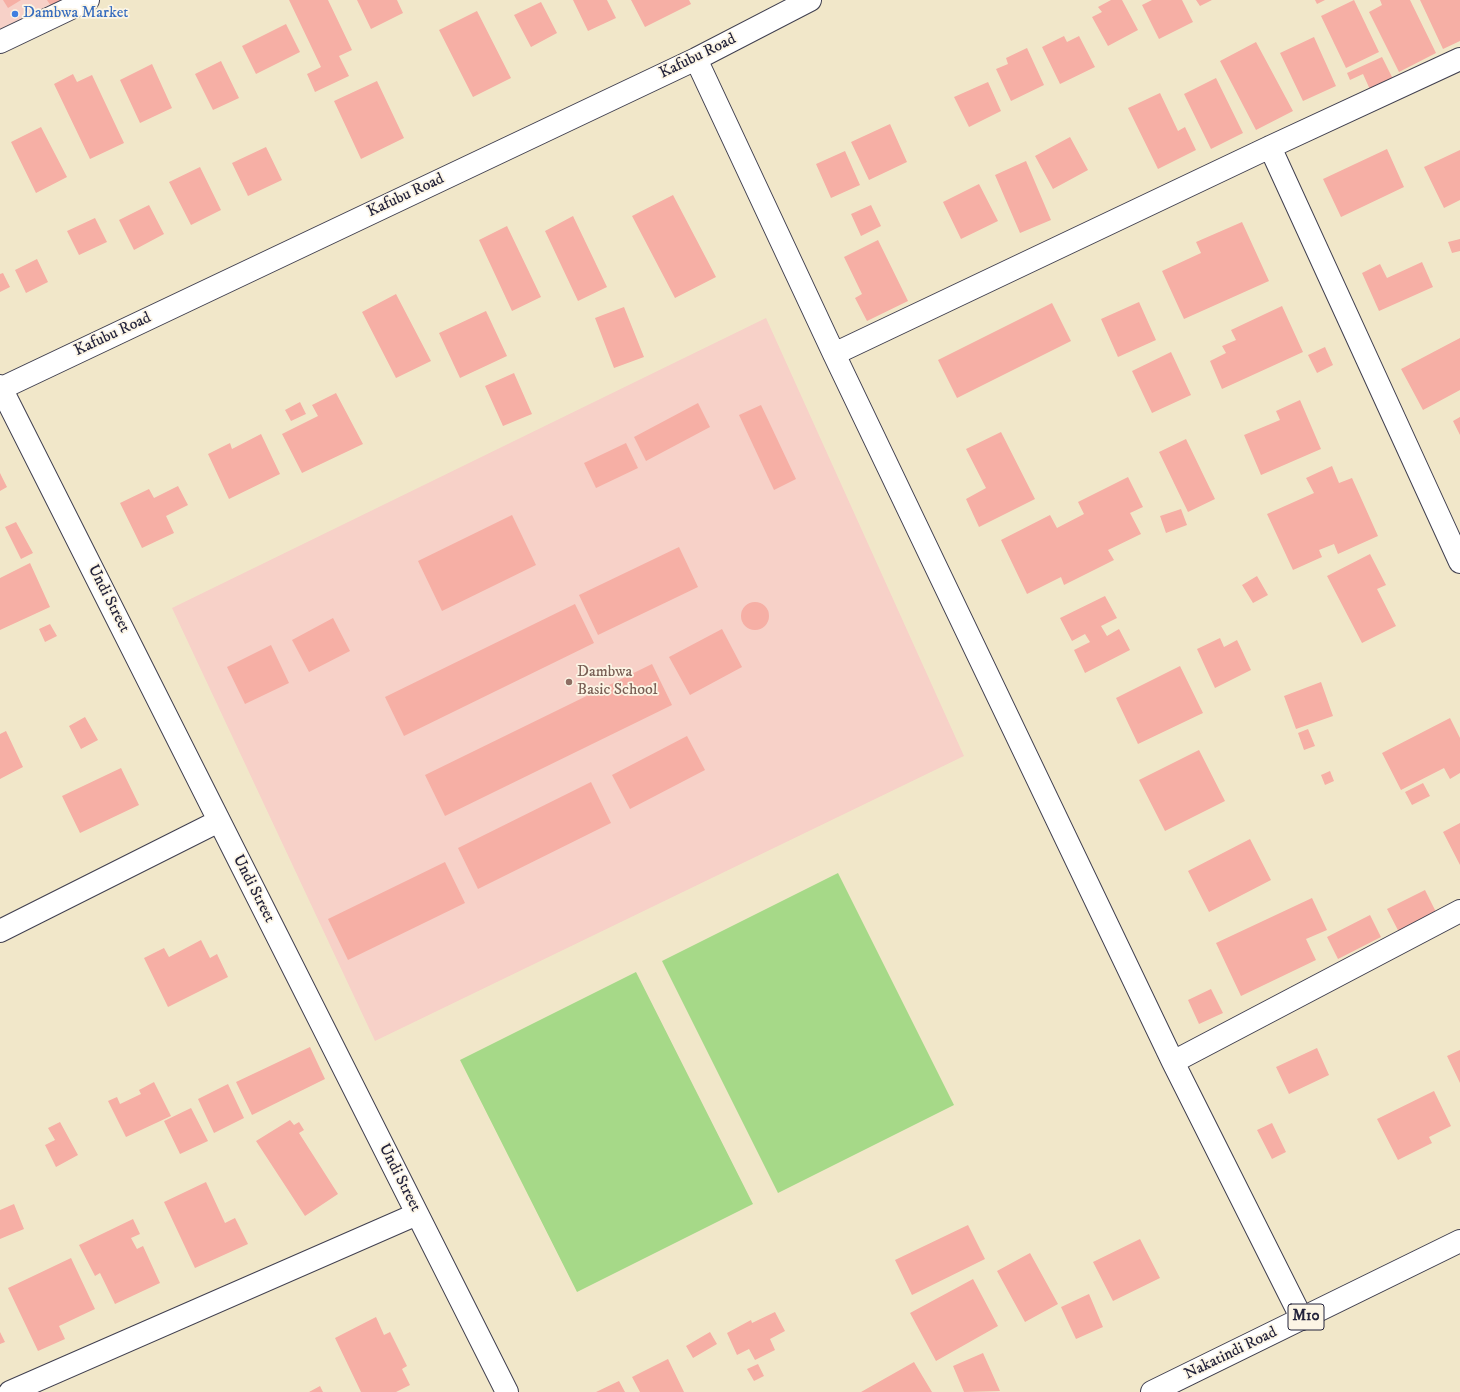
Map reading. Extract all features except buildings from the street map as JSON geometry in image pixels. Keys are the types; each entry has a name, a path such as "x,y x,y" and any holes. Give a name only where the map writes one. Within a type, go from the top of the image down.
{"main road":[{"path":"0,42 88,0"},
{"name":"Kafubu Road","path":"0,388 696,59 810,0"},
{"path":"696,59 834,354 1173,1062 1302,1319"},
{"path":"834,354 1460,59"},
{"path":"1270,148 1460,562"},
{"name":"Undi Street","path":"0,388 507,1392"},
{"path":"0,931 219,821"},
{"path":"1173,1062 1460,911"},
{"path":"10,1392 417,1214"},
{"name":"Nakatindi Road","path":"1152,1392 1460,1241"}],"shaded area":[{"name":"Dambwa Market","path":"0,0 60,0 0,29"},
{"name":"Dambwa Basic School","path":"766,318 964,756 375,1041 172,608"}],"green space":[{"path":"838,873 954,1105 778,1193 662,961"},
{"path":"636,972 753,1204 577,1292 460,1060"}],"place":[{"name":"Dambwa Market","path":"15,14"},
{"name":"Dambwa Basic School","path":"569,682"}]}
